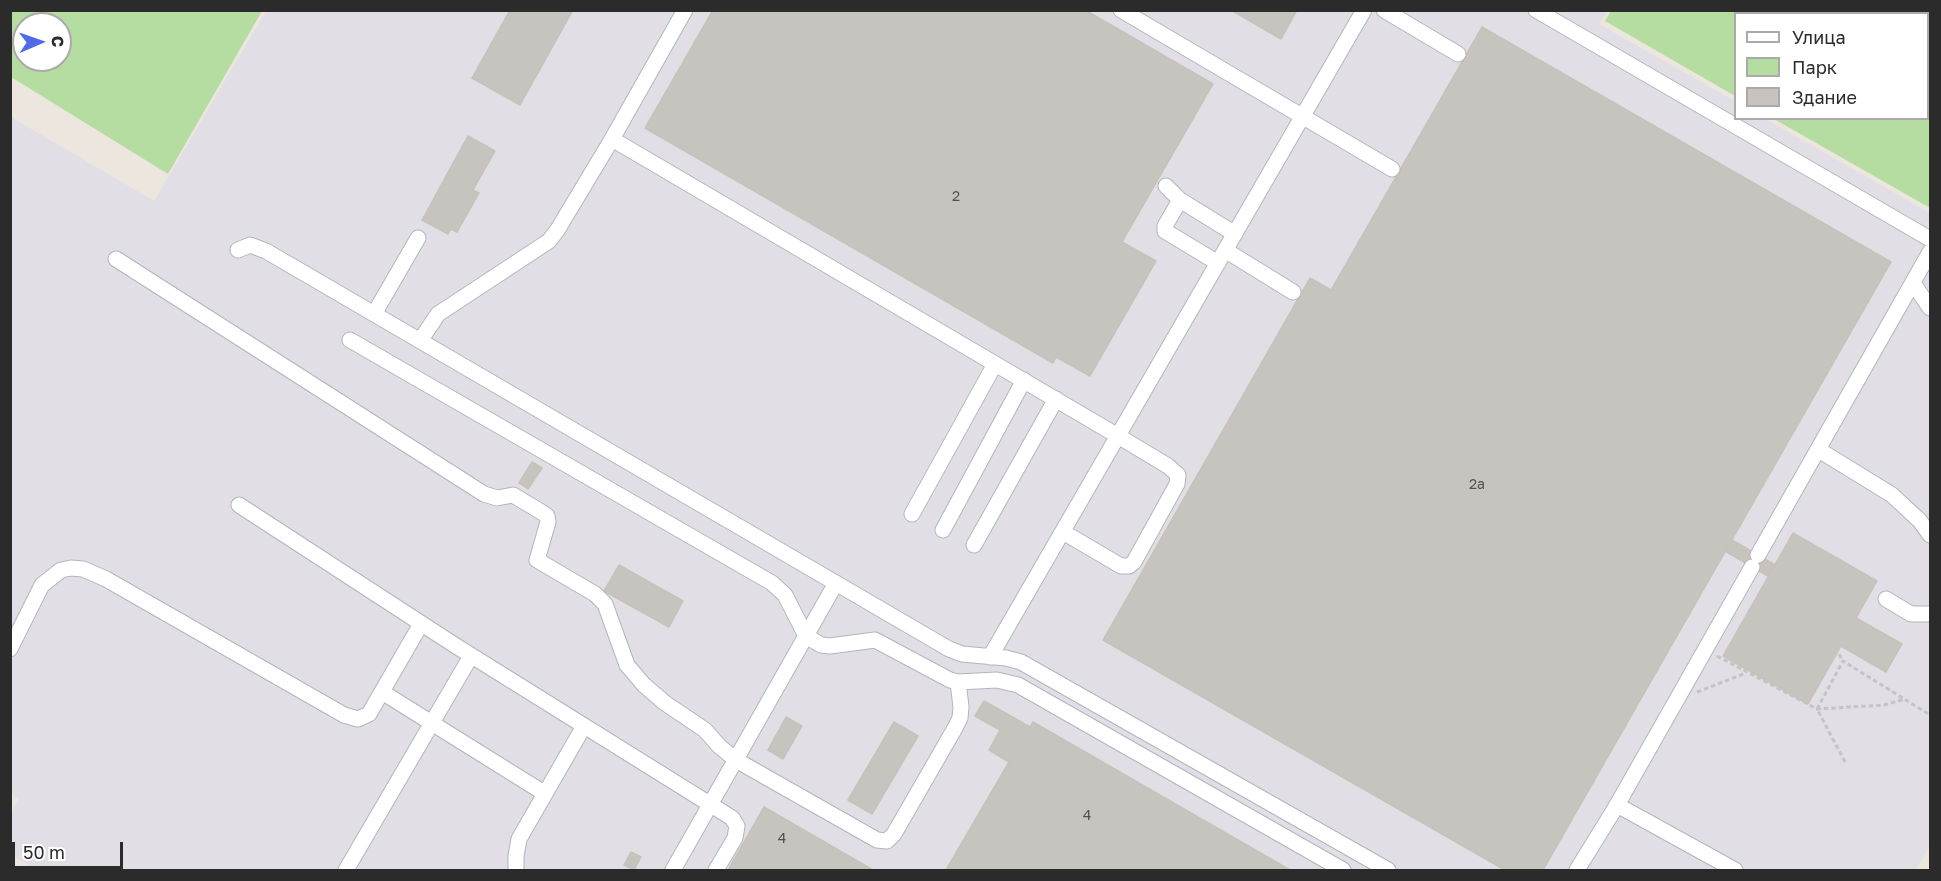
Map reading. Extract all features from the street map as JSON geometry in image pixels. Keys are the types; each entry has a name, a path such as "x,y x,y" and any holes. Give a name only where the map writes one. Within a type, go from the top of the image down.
{"lane":[{"path":"420,341 438,314 549,241 612,139 685,10"},
{"path":"1121,10 1392,169"},
{"path":"990,657 1364,10"},
{"path":"1384,10 1458,54"},
{"path":"1536,10 1930,239"},
{"path":"612,139 1176,471 1179,479 1134,562 1129,567 1121,566 1063,532"},
{"path":"1166,186 1180,200 1235,234"},
{"path":"1180,200 1165,231 1293,292"},
{"path":"374,314 418,238"},
{"path":"238,250 250,245 258,247 949,649 962,654 1021,662 1388,870"},
{"path":"1577,870 1617,805 1930,252"},
{"path":"116,259 484,494 497,498 513,495 547,516 548,522 537,560 595,594 605,604 627,665 651,691 705,730 736,760 877,840 887,841 894,834 960,718 958,682"},
{"path":"1913,283 1930,308"},
{"path":"350,340 771,583 785,594 806,636 826,646 875,640 943,678 958,682 997,680 1018,685 1343,870"},
{"path":"912,513 996,364"},
{"path":"943,530 1024,380"},
{"path":"974,545 1056,399"},
{"path":"1819,450 1892,495 1920,521 1930,534"},
{"path":"238,505 471,656 732,818 737,826 735,838 716,870"},
{"path":"10,649 42,585 61,570 83,569 106,579 344,715 358,719 369,714 421,624"},
{"path":"673,870 836,583"},
{"path":"1886,599 1911,614 1930,614"},
{"path":"346,870 471,656"},
{"path":"382,692 544,793"},
{"path":"516,870 519,839 584,726"},
{"path":"1617,805 1735,870"}],"path":[{"path":"1839,654 1843,661 1930,715"},
{"path":"1715,655 1817,709 1884,705 1905,699"},
{"path":"1817,709 1843,661"},
{"path":"1697,692 1746,673"},
{"path":"1817,709 1845,762"}],"shaded area":[{"path":"266,11 1607,11 1599,24 1734,100 1734,120 1768,120 1930,213 1930,845 1916,870 38,870 11,855 11,813 19,799 10,793 11,117 154,201"}],"green space":[{"path":"11,10 262,11 168,174 11,77"},
{"path":"1865,10 1868,12 1734,12 1734,95 1605,21 1611,11"},
{"path":"1929,52 1930,208 1776,120 1929,120"}],"building":[{"path":"510,10 573,10 520,105 472,78"},
{"path":"713,10 1085,10 1213,84 1122,242 1156,261 1090,376 1056,357 1053,363 645,128"},
{"path":"1231,10 1297,10 1281,39"},
{"path":"1482,27 1891,262 1543,870 1505,870 1103,640 1310,278 1331,290"},
{"path":"468,136 495,151 473,190 479,193 457,232 451,229 448,234 422,220"},
{"path":"532,462 542,468 528,489 519,483"},
{"path":"1793,533 1877,581 1856,618 1902,644 1886,672 1841,646 1808,704 1723,656"},
{"path":"1732,540 1775,565 1768,576 1725,551"},
{"path":"619,565 683,601 669,627 604,591"},
{"path":"984,701 1030,727 1033,722 1290,870 946,870 1009,762 989,750 1000,730 975,716"},
{"path":"786,717 802,726 783,759 768,750"},
{"path":"894,722 918,736 872,814 848,800"},
{"path":"764,807 873,870 728,870"},
{"path":"631,852 641,857 634,870 624,865"}]}
